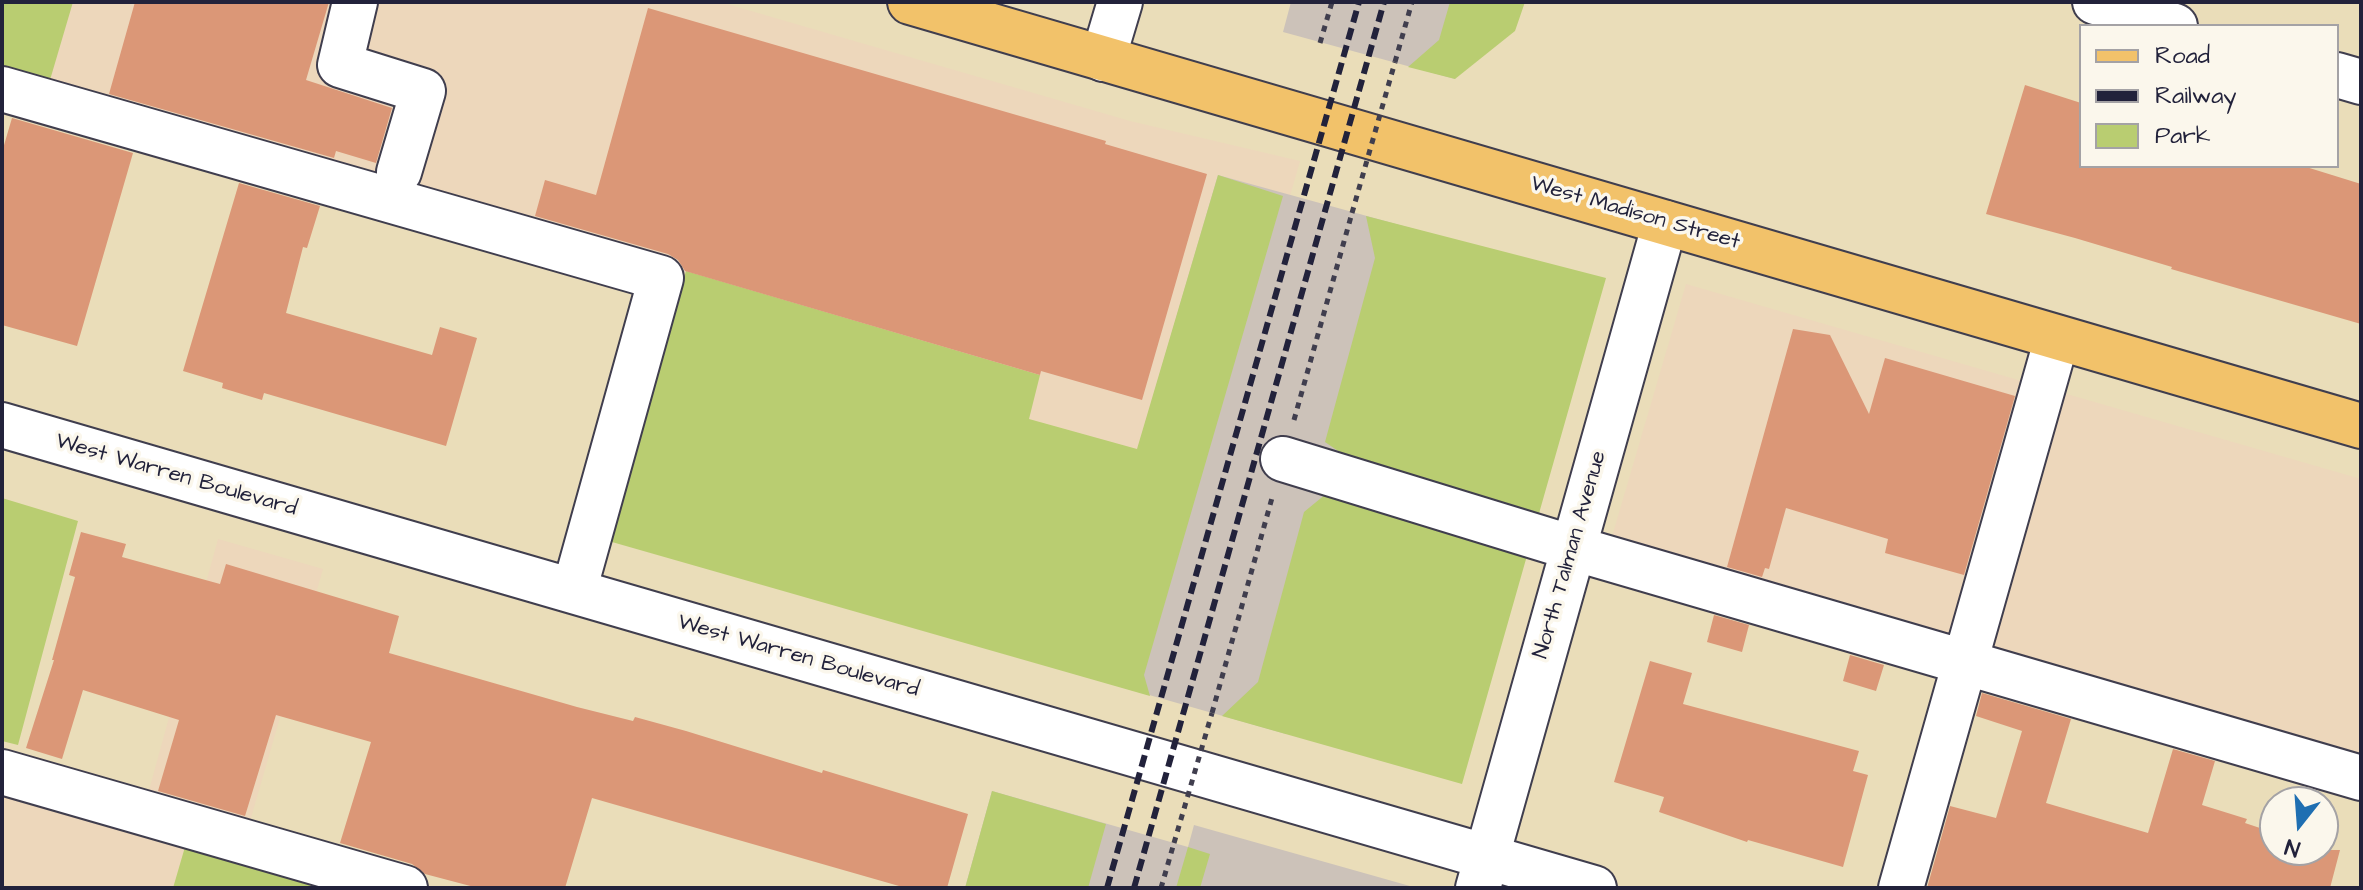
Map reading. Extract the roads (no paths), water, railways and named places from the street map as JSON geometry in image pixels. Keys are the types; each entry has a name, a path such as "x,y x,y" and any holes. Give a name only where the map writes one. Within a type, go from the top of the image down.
{"main road":[{"name":"West Madison Street","path":"910,2 2361,426"}],"street":[{"path":"355,2 340,65 423,91 399,172"},
{"path":"1103,59 1120,2"},
{"path":"2095,2 2168,24"},
{"path":"2339,76 2361,82"},
{"path":"2,89 661,278 574,591"},
{"name":"North Talman Avenue","path":"1482,872 1665,223"},
{"path":"1901,888 2057,338"},
{"name":"West Warren Boulevard","path":"2,425 574,591 1482,872 1594,888"},
{"path":"1283,459 1573,548 2361,778"},
{"path":"2,772 405,888"}],"railway":[{"path":"1107,888 1359,2"},
{"path":"1134,888 1384,2"}]}
